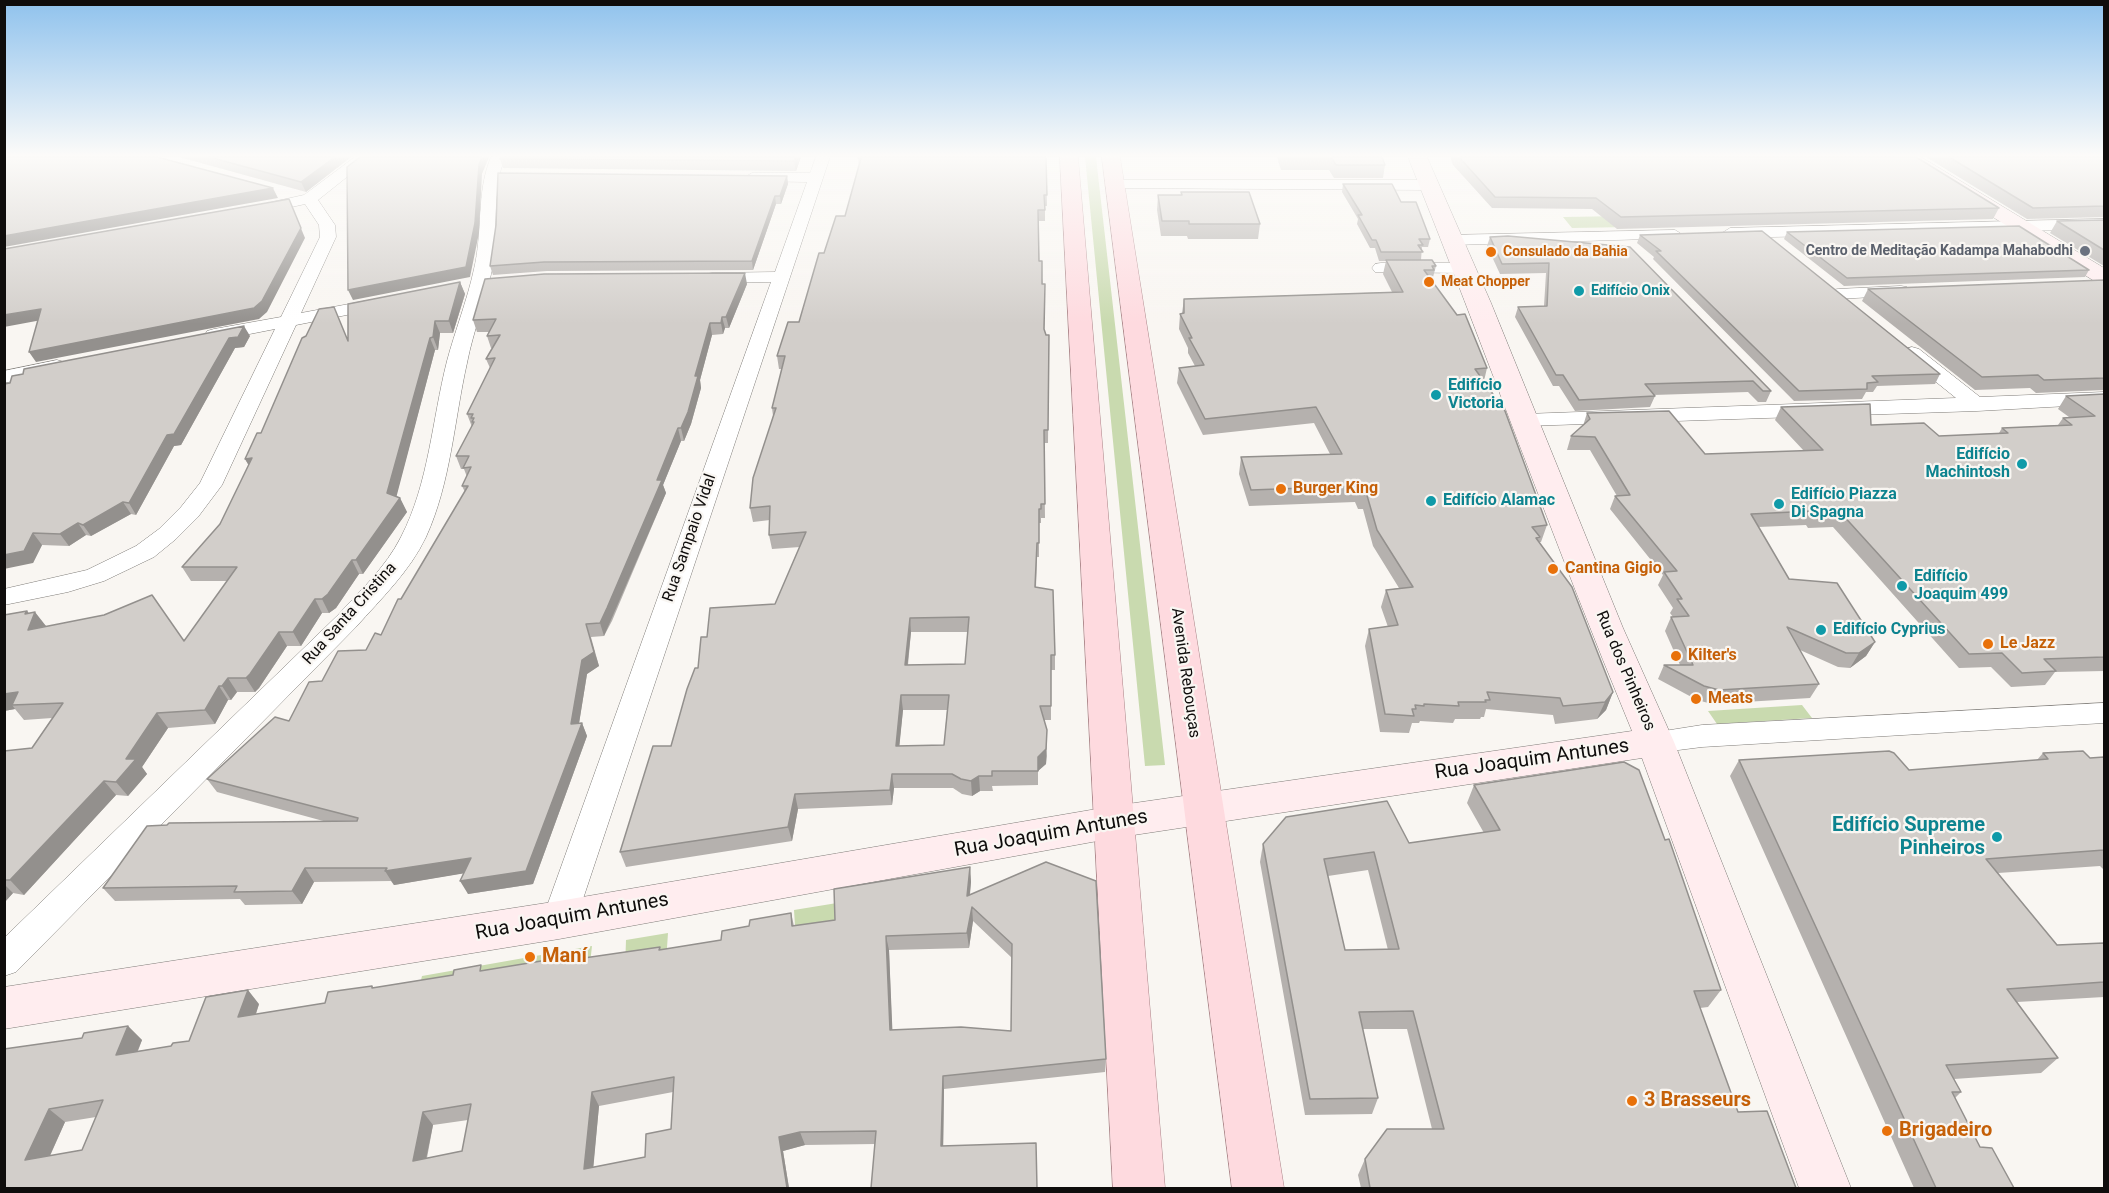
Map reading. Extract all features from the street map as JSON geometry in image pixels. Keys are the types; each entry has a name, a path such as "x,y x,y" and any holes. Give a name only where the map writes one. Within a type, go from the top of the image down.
{"main road":[{"path":"1073,213 1139,1188"},
{"name":"Avenida Rebouças","path":"1119,213 1258,1188"},
{"name":"Rua dos Pinheiros","path":"1441,213 1606,628 1655,742 1825,1188"},
{"path":"1997,213 2104,277"},
{"name":"Rua Joaquim Antunes","path":"4,1008 559,920 1114,822 1655,742"}],"street":[{"path":"234,214 241,213"},
{"path":"4,597 80,582 117,568 151,549 194,509 211,485 328,237 327,225 318,213"},
{"name":"Rua Santa Cristina","path":"4,961 282,688 387,577 413,538 432,489 457,362 482,283 492,213"},
{"name":"Rua Sampaio Vidal","path":"559,920 803,213"},
{"path":"1714,234 2104,224"},
{"path":"1762,232 1787,253"},
{"path":"1381,268 1459,254 1618,236 1690,234"},
{"path":"1618,236 1638,256"},
{"path":"691,278 781,277"},
{"path":"1821,280 1855,308"},
{"path":"2082,285 2104,284"},
{"path":"1838,294 1922,291"},
{"path":"199,338 394,300"},
{"path":"1898,343 1977,405"},
{"path":"4,377 74,363"},
{"path":"1774,395 1789,411"},
{"path":"1525,420 1638,414 1977,405 2104,398"},
{"name":"Rua Joaquim Antunes","path":"1655,742 1702,736 2104,713"}],"green space":[{"path":"1090,213 1102,213 1165,765 1145,766"},
{"path":"1622,216 1631,227 1572,228 1563,217"},
{"path":"1802,705 1812,718 1717,724 1708,711"},
{"path":"837,903 838,937 796,941 794,910"},
{"path":"668,933 666,962 625,969 626,940"},
{"path":"592,946 589,972 416,1000 422,976"}],"building":[{"path":"4,213 135,213 4,236"},
{"path":"211,213 295,213 301,228 262,301 254,308 29,352 41,309 4,315 4,249"},
{"path":"347,213 476,213 466,267 348,290"},
{"path":"496,213 769,213 752,261 544,262 490,266"},
{"path":"846,213 1038,213 1039,261 1042,261 1042,284 1045,284 1044,329 1046,335 1049,335 1048,430 1044,430 1045,504 1041,504 1041,509 1039,509 1035,587 1053,590 1055,655 1051,655 1051,706 1040,706 1047,730 1046,749 1038,757 1038,771 992,771 992,776 979,776 971,781 952,774 892,774 890,790 795,794 788,827 620,852 653,746 671,746 687,689 695,668 698,668 701,637 707,637 710,608 775,604 806,532 769,535 770,506 750,508 753,478 776,408 772,408 785,356 777,356 788,322 799,322 819,253 824,253 836,216 845,216","holes":["969,617 965,664 905,665 910,618","901,695 949,695 944,745 896,746"]},
{"path":"1161,213 1256,213 1260,224 1189,224 1189,221 1162,221"},
{"path":"1361,213 1420,213 1430,239 1419,239 1423,245 1418,245 1423,252 1381,252 1376,240 1372,240 1358,215 1362,215"},
{"path":"1615,213 1803,213 1621,217"},
{"path":"2104,220 2104,250 2057,221"},
{"path":"2019,226 2089,270 1847,278 1787,232"},
{"path":"1762,231 1940,374 1872,376 1878,382 1867,383 1867,389 1799,391 1656,251 1661,251 1640,235"},
{"path":"1508,236 1630,247 1771,391 1763,391 1753,381 1645,384 1655,396 1579,400 1563,375 1556,375 1518,307 1547,306 1549,263 1502,264 1490,237"},
{"path":"1386,260 1432,260 1436,266 1432,266 1434,270 1424,270 1457,315 1465,314 1487,368 1475,369 1505,411 1547,525 1532,527 1540,537 1536,538 1572,587 1613,692 1605,702 1563,706 1560,698 1487,692 1490,700 1485,700 1486,702 1458,702 1459,706 1415,705 1416,709 1412,709 1414,716 1385,714 1369,629 1398,625 1386,590 1413,587 1377,530 1366,492 1361,492 1358,486 1251,490 1241,457 1342,454 1316,407 1205,419 1179,368 1204,365 1189,338 1192,338 1180,314 1184,313 1184,299 1403,292"},
{"path":"745,273 726,317 722,317 721,323 710,323 695,376 698,376 688,412 681,428 678,428 657,480 662,480 607,608 600,623 586,624 594,652 582,660 571,724 582,723 526,871 460,881 471,858 385,871 387,868 305,868 292,891 234,892 237,886 103,888 147,826 169,823 357,821 358,818 207,779 275,717 289,721 309,682 322,681 338,651 366,650 375,633 381,635 398,599 401,599 468,486 462,486 471,467 463,468 469,456 456,456 474,422 472,422 474,418 471,418 473,414 467,414 495,358 486,359 500,335 487,336 496,319 473,320 485,279 544,274"},
{"path":"2104,280 2104,378 2044,380 2038,375 1982,377 1868,289"},
{"path":"460,282 449,321 435,321 433,337 430,338 387,493 400,498 356,560 352,560 328,594 322,599 315,599 293,632 279,632 246,678 228,678 222,686 219,686 205,710 157,713 126,759 136,759 116,782 104,781 10,880 4,880 4,751 32,748 63,703 12,705 18,692 4,694 4,615 35,612 28,630 104,615 152,595 184,641 237,567 182,567 220,524 252,458 245,459 257,433 261,433 302,338 306,336 319,309 334,307 348,341 348,304"},
{"path":"244,326 238,337 229,338 174,434 167,435 129,503 123,502 83,525 78,523 60,534 33,533 24,551 4,555 4,384 10,383 12,376 23,374 24,369"},
{"path":"2104,394 2104,657 2044,659 2056,671 2022,673 2002,653 1969,654 1841,513 1816,514 1813,511 1751,514 1789,579 1837,583 1875,642 1859,653 1846,653 1787,627 1819,684 1719,690 1704,686 1664,665 1693,665 1671,617 1689,616 1677,599 1682,599 1664,572 1677,571 1615,496 1630,495 1595,437 1571,436 1590,419 1587,413 1669,411 1705,454 1823,450 1781,407 1870,404 1871,425 1924,423 1939,436 2008,433 2002,428 2072,425 2063,418 2095,416 2066,396"},
{"path":"1889,751 1894,753 1909,770 2048,759 2043,753 2083,751 2090,758 2104,757 2104,850 1986,859 2057,945 2104,943 2104,982 2007,989 2058,1058 1946,1065 1961,1092 1952,1092 1980,1147 1992,1148 2014,1188 1936,1188 1739,760"},
{"path":"1624,762 1639,770 1665,840 1669,839 1721,990 1694,991 1738,1112 1767,1111 1796,1188 1370,1188 1365,1159 1387,1129 1444,1129 1413,1011 1359,1012 1378,1098 1310,1099 1263,844 1286,817 1387,801 1409,843 1500,830 1474,785","holes":["1374,852 1399,949 1345,950 1324,859"]},
{"path":"1046,862 1096,881 1106,1059 943,1076 941,1146 1036,1143 1037,1188 871,1188 876,1131 800,1132 779,1137 787,1188 4,1188 4,1049 82,1038 84,1033 128,1026 116,1055 171,1046 173,1043 189,1041 206,997 248,990 238,1017 325,1003 328,992 372,986 372,988 453,975 454,970 481,965 480,971 578,955 577,959 660,947 659,950 721,940 722,931 749,926 750,920 791,913 792,926 835,920 834,889 970,867 967,896","holes":["972,907 1012,944 1011,1031 961,1027 890,1030 886,936 967,933","674,1077 671,1129 646,1134 645,1157 584,1169 592,1092","103,1100 82,1150 25,1160 49,1109","471,1104 462,1151 413,1161 423,1112"]}],"place":[{"name":"Centro de Meditação Kadampa Mahabodhi","path":"2085,251"},
{"name":"Consulado da Bahia","path":"1491,252"},
{"name":"Meat Chopper","path":"1429,282"},
{"name":"Edifício Onix","path":"1579,291"},
{"name":"Edifício Victoria","path":"1436,395"},
{"name":"Edifício Machintosh","path":"2022,464"},
{"name":"Burger King","path":"1281,489"},
{"name":"Edifício Alamac","path":"1431,501"},
{"name":"Edifício Piazza Di Spagna","path":"1779,504"},
{"name":"Cantina Gigio","path":"1553,569"},
{"name":"Edifício Joaquim 499","path":"1902,586"},
{"name":"Edifício Cyprius","path":"1821,630"},
{"name":"Le Jazz","path":"1988,644"},
{"name":"Kilter's","path":"1676,656"},
{"name":"Meats","path":"1696,699"},
{"name":"Edifício Supreme Pinheiros","path":"1997,837"},
{"name":"Maní","path":"530,957"},
{"name":"3 Brasseurs","path":"1632,1101"},
{"name":"Brigadeiro","path":"1887,1131"}]}
